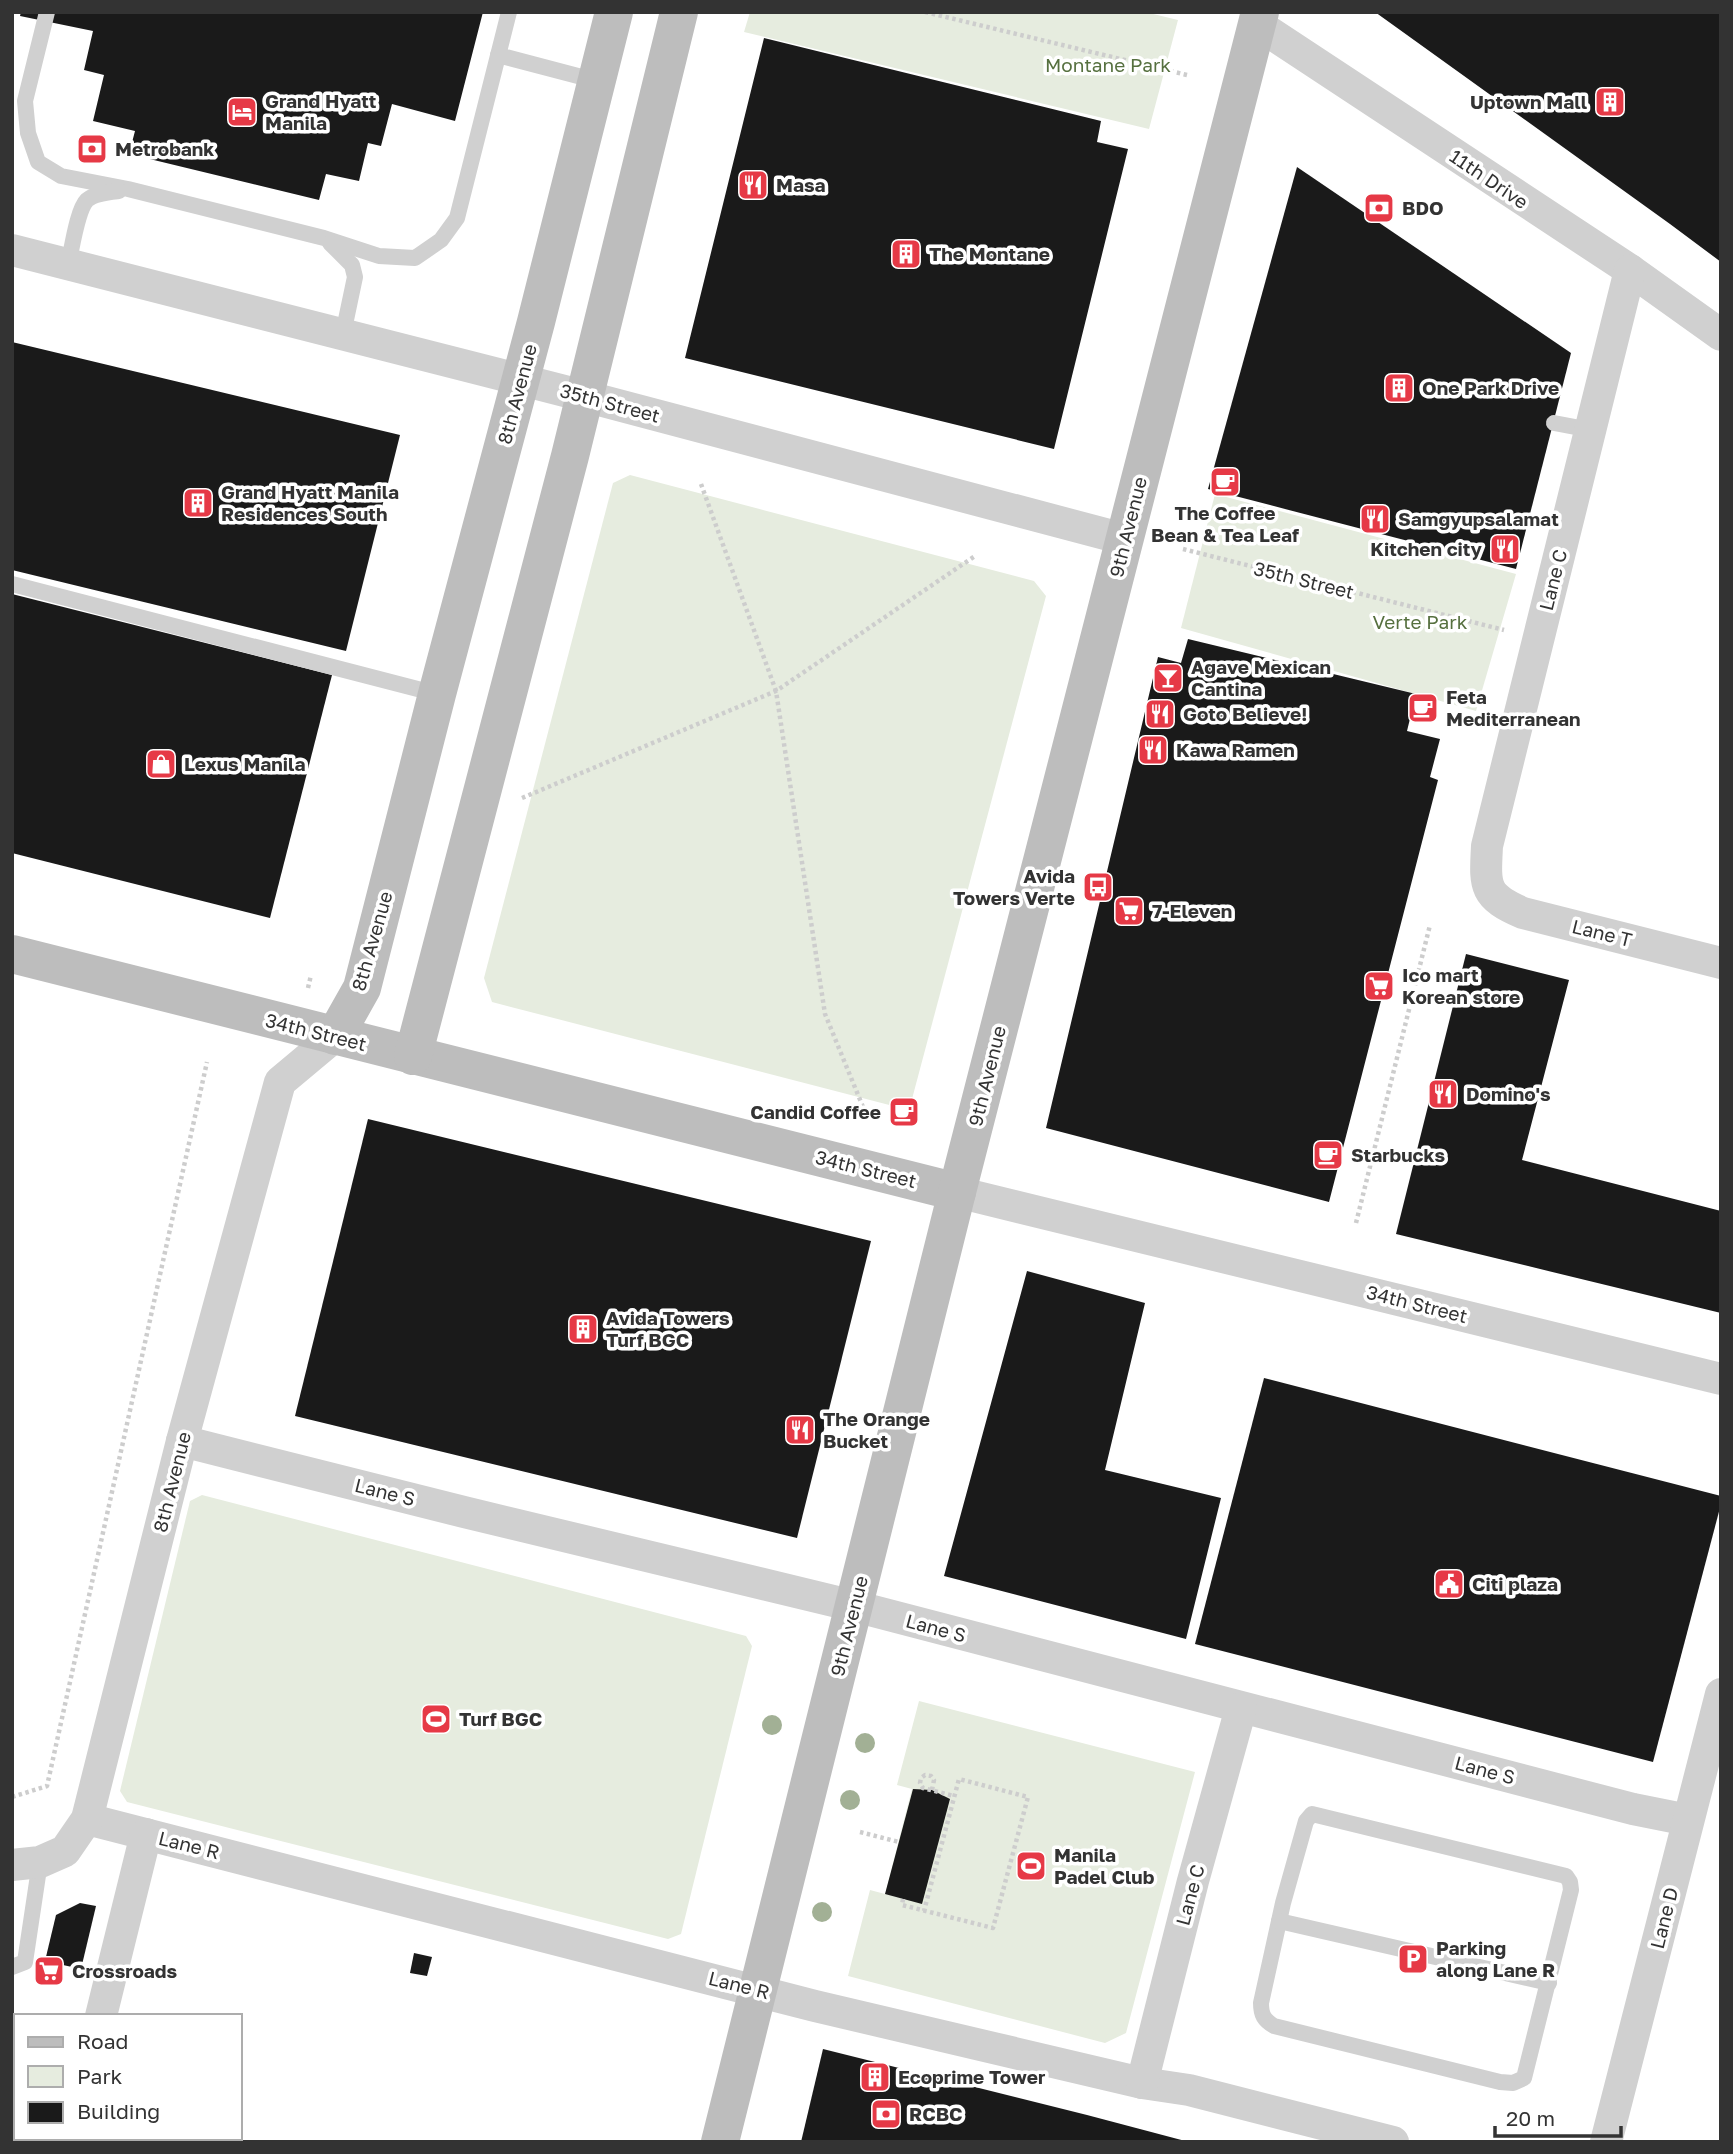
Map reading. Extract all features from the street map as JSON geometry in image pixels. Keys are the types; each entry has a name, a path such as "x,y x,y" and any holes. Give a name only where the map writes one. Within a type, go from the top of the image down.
{"street":[{"name":"8th Avenue","path":"26,1863 65,1852 87,1819 182,1441 280,1082 335,1036 362,988 614,12"},
{"path":"413,1056 584,396 679,12"},
{"name":"11th Drive","path":"1258,18 1630,270 1721,335"},
{"name":"9th Avenue","path":"720,2142 957,1192 1258,18"},
{"name":"35th Street","path":"12,250 584,396 1124,539"},
{"name":"Lane C","path":"1489,891 1486,875 1487,846 1630,270"},
{"name":"Lane T","path":"1489,891 1502,904 1523,913 1721,963"},
{"name":"34th Street","path":"12,954 957,1192 1721,1379"},
{"name":"Lane S","path":"182,1441 854,1606 1633,1809 1689,1820"},
{"name":"Lane D","path":"1606,2142 1721,1694"},
{"name":"Lane C","path":"1142,2083 1193,1881 1241,1708"},
{"name":"Lane R","path":"87,1819 815,2006 1142,2083 1189,2091 1393,2142"},
{"path":"101,2014 146,1834"}],"lane":[{"path":"47,12 25,102 28,132 38,162 61,176 128,189 324,238 379,256 415,258 441,240 457,218 509,12"},
{"path":"498,55 597,81"},
{"path":"68,265 82,206 89,198 105,192 128,189"},
{"path":"324,238 352,265 355,277 343,334"},
{"path":"1553,423 1591,430"},
{"path":"12,584 437,694"},
{"path":"1312,1814 1318,1814 1566,1876 1571,1890 1549,1983 1524,2078 1513,2083 1274,2026 1267,2022 1261,2015 1261,2003 1279,1921 1306,1821 1312,1814"},
{"path":"12,1967 25,1962 26,1863"},
{"path":"1279,1921 1549,1983"}],"path":[{"path":"925,12 1187,75"},
{"path":"701,484 776,691 825,1014 864,1112"},
{"name":"35th Street","path":"1183,549 1507,631"},
{"path":"518,799 776,691 975,556"},
{"path":"1356,1223 1430,925"},
{"path":"12,1797 47,1786 207,1062"},
{"path":"903,1899 902,1905 925,1911 993,1928 1027,1797 958,1779 925,1911"},
{"path":"932,1790 954,1796"},
{"path":"860,1832 899,1842"}],"green space":[{"name":"Montane Park","path":"750,12 1145,12 1178,20 1149,129 744,32"},
{"path":"630,475 1034,581 1046,596 912,1099 897,1107 492,1002 484,978 613,483"},
{"name":"Verte Park","path":"1215,494 1516,574 1476,711 1181,628"},
{"name":"Turf BGC","path":"202,1495 746,1636 752,1646 681,1934 668,1939 127,1802 120,1791 190,1501"},
{"name":"Manila Padel Club","path":"919,1701 1195,1772 1126,2033 1105,2043 848,1976 870,1890 885,1894 912,1789 897,1785"}],"building":[{"name":"Grand Hyatt Manila","path":"21,12 483,12 455,121 392,104 381,146 368,143 359,181 326,174 319,200 129,154 135,131 93,121 104,75 84,70 93,31 20,16"},
{"name":"Uptown Mall","path":"1375,12 1721,12 1721,262 1670,224"},
{"name":"The Montane","path":"764,38 1101,121 1097,142 1128,149 1054,449 685,358"},
{"name":"One Park Drive","path":"1297,167 1571,353 1516,569 1208,489"},
{"name":"Grand Hyatt Manila Residences South","path":"12,342 400,435 346,651 12,570"},
{"name":"Lexus Manila","path":"12,594 332,675 270,918 12,853"},
{"path":"1188,639 1416,694 1407,731 1440,739 1430,777 1438,780 1329,1202 1046,1128 1158,657 1181,663"},
{"path":"1466,954 1569,980 1522,1160 1721,1211 1721,1313 1396,1234"},
{"name":"Avida Towers Turf BGC","path":"368,1119 871,1241 797,1538 295,1416"},
{"path":"1027,1271 1145,1303 1105,1470 1221,1498 1186,1639 944,1576"},
{"path":"1264,1378 1721,1496 1653,1762 1195,1644"},
{"path":"913,1789 932,1790 950,1799 922,1904 885,1894"},
{"path":"80,1903 96,1906 81,1969 45,1961 56,1915"},
{"path":"414,1953 432,1957 427,1976 410,1973"},
{"path":"12,2031 14,2140 34,2140 12,2142"},
{"name":"Ecoprime Tower","path":"823,2049 1087,2115 1189,2142 801,2142"}],"place":[{"name":"Uptown Mall","path":"1610,102"},
{"name":"Grand Hyatt Manila","path":"242,112"},
{"name":"Metrobank","path":"92,149"},
{"name":"Masa","path":"753,185"},
{"name":"BDO","path":"1379,208"},
{"name":"The Montane","path":"906,254"},
{"name":"One Park Drive","path":"1399,388"},
{"name":"The Coffee Bean & Tea Leaf","path":"1225,482"},
{"name":"Grand Hyatt Manila Residences South","path":"198,503"},
{"name":"Samgyupsalamat","path":"1375,519"},
{"name":"Kitchen city","path":"1505,549"},
{"name":"Agave Mexican Cantina","path":"1168,678"},
{"name":"Feta Mediterranean","path":"1423,708"},
{"name":"Goto Believe!","path":"1160,714"},
{"name":"Kawa Ramen","path":"1153,750"},
{"name":"Lexus Manila","path":"161,764"},
{"name":"Avida Towers Verte","path":"1098,887"},
{"name":"7-Eleven","path":"1129,911"},
{"name":"Ico mart Korean store","path":"1379,986"},
{"name":"Domino's","path":"1443,1094"},
{"name":"Candid Coffee","path":"904,1112"},
{"name":"Starbucks","path":"1328,1155"},
{"name":"Avida Towers Turf BGC","path":"583,1329"},
{"name":"The Orange Bucket","path":"800,1430"},
{"name":"Citi plaza","path":"1449,1584"},
{"name":"Turf BGC","path":"436,1719"},
{"name":"Manila Padel Club","path":"1031,1866"},
{"name":"Parking along Lane R","path":"1413,1959"},
{"name":"Crossroads","path":"49,1971"},
{"name":"Ecoprime Tower","path":"875,2077"},
{"name":"RCBC","path":"886,2114"}]}
